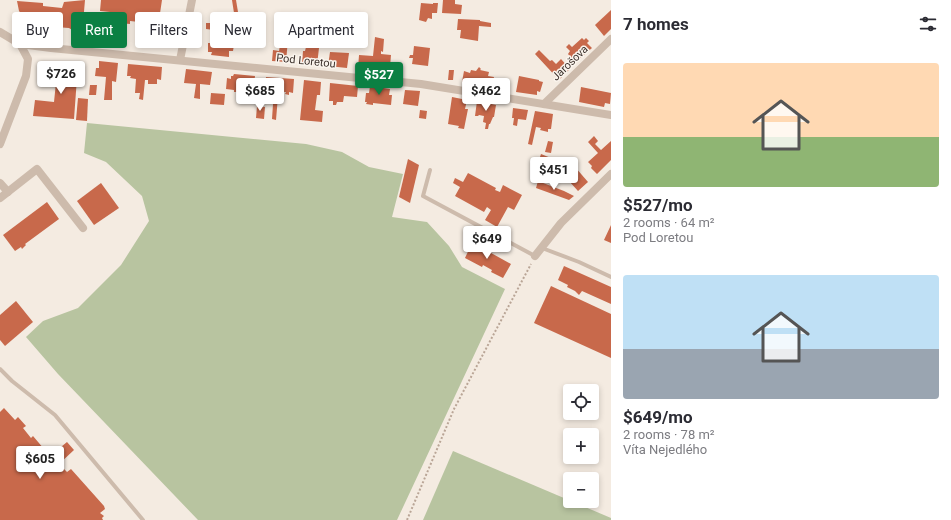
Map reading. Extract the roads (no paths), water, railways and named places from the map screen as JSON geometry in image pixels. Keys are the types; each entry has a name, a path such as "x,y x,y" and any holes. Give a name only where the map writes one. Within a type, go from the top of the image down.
{"street":[{"path":"180,60 192,0"},
{"name":"Pod Loretou","path":"0,32 12,39"},
{"name":"Jarošova","path":"544,104 611,39"},
{"path":"0,144 26,76 28,59 22,48"},
{"name":"Pod Loretou","path":"57,48 421,84 611,115"},
{"path":"0,198 37,169 82,228"},
{"path":"536,256 561,223 611,174"},
{"path":"0,183 8,192"}],"lane":[{"path":"430,170 423,196 536,256"},
{"path":"541,248 598,270 611,277"},
{"path":"598,270 611,273"},
{"path":"0,368 12,381 55,415 143,520"}]}
